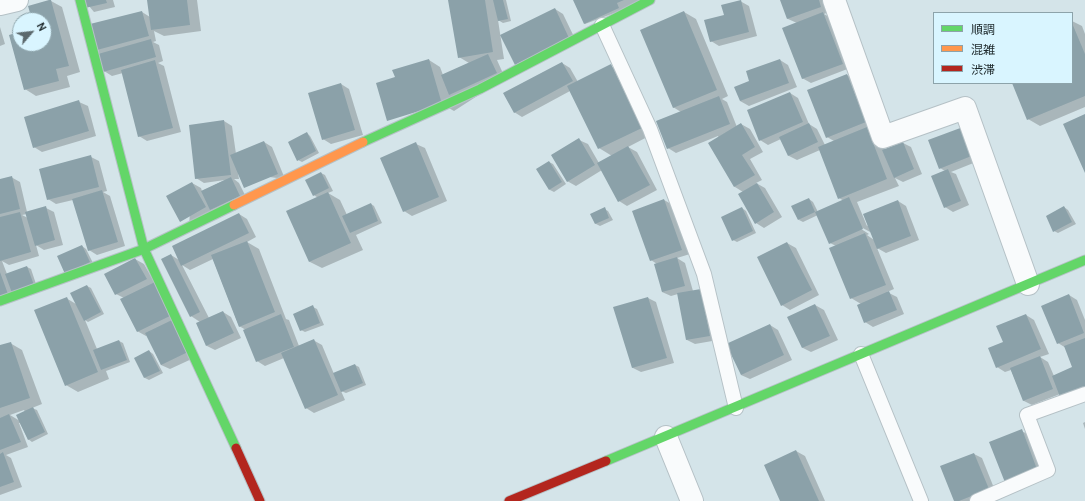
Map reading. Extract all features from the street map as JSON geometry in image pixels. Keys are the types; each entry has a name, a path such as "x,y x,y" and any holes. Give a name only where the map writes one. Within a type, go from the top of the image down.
{"street":[{"path":"0,4 17,0"},
{"path":"80,0 144,249 260,501"},
{"path":"0,301 144,249 337,154 480,90 650,0"},
{"path":"834,0 882,137 965,108 1028,284"},
{"path":"509,501 736,408 1085,260"},
{"path":"666,437 692,501"}],"lane":[{"path":"602,25 650,129 704,274 736,408"},
{"path":"861,354 921,501"},
{"path":"977,501 1048,470 1027,415 1085,394"}],"building":[{"path":"51,0 69,66 56,69 59,81 24,90 14,52 52,52 52,12 30,12 28,6"},
{"path":"83,0 106,0 107,3 85,8"},
{"path":"147,0 187,0 190,25 151,30"},
{"path":"448,0 485,0 493,52 458,58"},
{"path":"493,0 503,0 508,19 498,21"},
{"path":"573,0 624,0 617,3 619,8 584,24"},
{"path":"741,0 749,32 710,42 704,20 724,15 721,5"},
{"path":"780,0 819,0 821,7 787,19"},
{"path":"555,8 569,38 515,65 500,35"},
{"path":"142,11 149,36 97,50 90,24"},
{"path":"684,11 717,90 673,108 640,30"},
{"path":"823,12 843,64 802,79 782,28"},
{"path":"1073,25 1085,54 1085,96 1027,120 1012,84 1073,84"},
{"path":"12,34 12,46 9,35"},
{"path":"151,39 156,57 103,72 98,54"},
{"path":"488,54 497,73 449,95 441,75"},
{"path":"429,59 442,104 387,121 376,83 395,77 392,70"},
{"path":"780,59 789,83 740,101 734,87 749,81 746,71"},
{"path":"155,60 173,128 138,137 121,70"},
{"path":"562,62 573,81 514,113 503,93"},
{"path":"611,64 642,128 598,149 567,86"},
{"path":"847,74 866,122 826,138 807,90"},
{"path":"341,83 355,130 322,140 308,93"},
{"path":"790,92 803,122 759,141 747,110"},
{"path":"719,96 730,124 667,149 656,121"},
{"path":"79,100 89,131 33,148 24,117"},
{"path":"1085,114 1085,173 1063,124"},
{"path":"224,120 231,175 195,179 189,125"},
{"path":"741,123 755,147 742,155 755,175 734,187 708,143"},
{"path":"809,123 818,142 788,156 779,137"},
{"path":"867,127 887,179 838,199 818,147"},
{"path":"963,127 974,155 939,169 928,140"},
{"path":"307,132 316,151 297,161 288,142"},
{"path":"579,138 595,165 567,182 551,155"},
{"path":"264,141 278,174 244,188 230,155"},
{"path":"416,142 439,197 403,212 380,158"},
{"path":"903,142 914,169 894,178 882,150"},
{"path":"628,146 650,185 618,202 597,163"},
{"path":"91,155 99,187 47,200 39,169"},
{"path":"549,161 562,182 549,190 536,169"},
{"path":"948,169 961,201 944,208 931,176"},
{"path":"321,172 329,188 313,196 305,180"},
{"path":"12,176 20,209 0,214 0,179"},
{"path":"231,177 240,196 210,210 201,191"},
{"path":"192,182 206,207 180,222 166,196"},
{"path":"757,183 774,212 755,224 738,194"},
{"path":"102,190 118,242 88,251 72,199"},
{"path":"328,192 351,243 309,262 286,211"},
{"path":"849,197 863,229 829,244 815,212"},
{"path":"809,198 815,212 798,220 791,206"},
{"path":"664,199 682,250 650,261 632,211"},
{"path":"898,200 911,236 877,249 863,214"},
{"path":"371,203 378,221 350,233 342,216"},
{"path":"46,206 55,240 35,246 25,212"},
{"path":"1064,206 1072,222 1053,232 1046,216"},
{"path":"605,207 609,218 595,224 590,214"},
{"path":"742,207 753,231 732,241 721,217"},
{"path":"20,212 31,252 0,261 0,217"},
{"path":"239,213 249,233 181,266 172,246"},
{"path":"865,233 886,285 850,299 829,248"},
{"path":"247,241 275,312 239,327 211,255"},
{"path":"787,242 812,290 781,306 757,257"},
{"path":"82,245 90,262 65,274 57,256"},
{"path":"171,254 200,312 190,317 161,259"},
{"path":"677,257 685,286 662,292 654,264"},
{"path":"135,258 147,279 115,295 104,274"},
{"path":"27,266 34,285 12,293 5,274"},
{"path":"0,272 8,294 0,297"},
{"path":"155,282 172,315 137,332 120,299"},
{"path":"87,285 101,312 84,321 70,293"},
{"path":"701,289 710,336 686,340 677,293"},
{"path":"889,291 897,310 864,323 857,305"},
{"path":"1069,294 1084,333 1057,344 1041,306"},
{"path":"67,297 98,372 65,386 34,310"},
{"path":"648,297 667,358 632,368 613,307"},
{"path":"815,304 830,336 802,348 787,317"},
{"path":"313,305 320,323 300,331 293,314"},
{"path":"223,311 234,333 206,346 196,323"},
{"path":"281,314 294,347 256,362 243,330"},
{"path":"1026,314 1041,349 996,368 988,348 1003,342 996,326"},
{"path":"172,320 188,352 161,365 145,333"},
{"path":"770,324 784,355 741,375 726,344"},
{"path":"1085,338 1085,387 1060,397 1052,376 1072,367 1064,346"},
{"path":"314,339 338,395 305,409 281,353"},
{"path":"119,340 127,360 101,370 93,350"},
{"path":"11,342 30,398 0,408 0,345"},
{"path":"149,350 160,371 144,378 134,358"},
{"path":"1040,356 1053,389 1023,401 1010,368"},
{"path":"355,364 363,383 341,392 333,373"},
{"path":"33,407 45,432 28,440 16,415"},
{"path":"9,414 21,442 0,450 0,418"},
{"path":"1022,429 1038,472 1006,485 989,442"},
{"path":"796,450 819,501 780,501 764,465"},
{"path":"3,452 14,482 0,487 0,454"},
{"path":"974,453 989,489 959,501 954,501 940,466"}],"traffic: fast":[{"path":"80,0 144,249 236,448"},
{"path":"363,142 480,89 650,0"},
{"path":"0,301 144,249 234,205"},
{"path":"606,461 1085,260"}],"traffic: slow":[{"path":"234,205 363,142"}],"traffic: jam":[{"path":"236,448 260,501"},
{"path":"509,501 606,461"}]}
